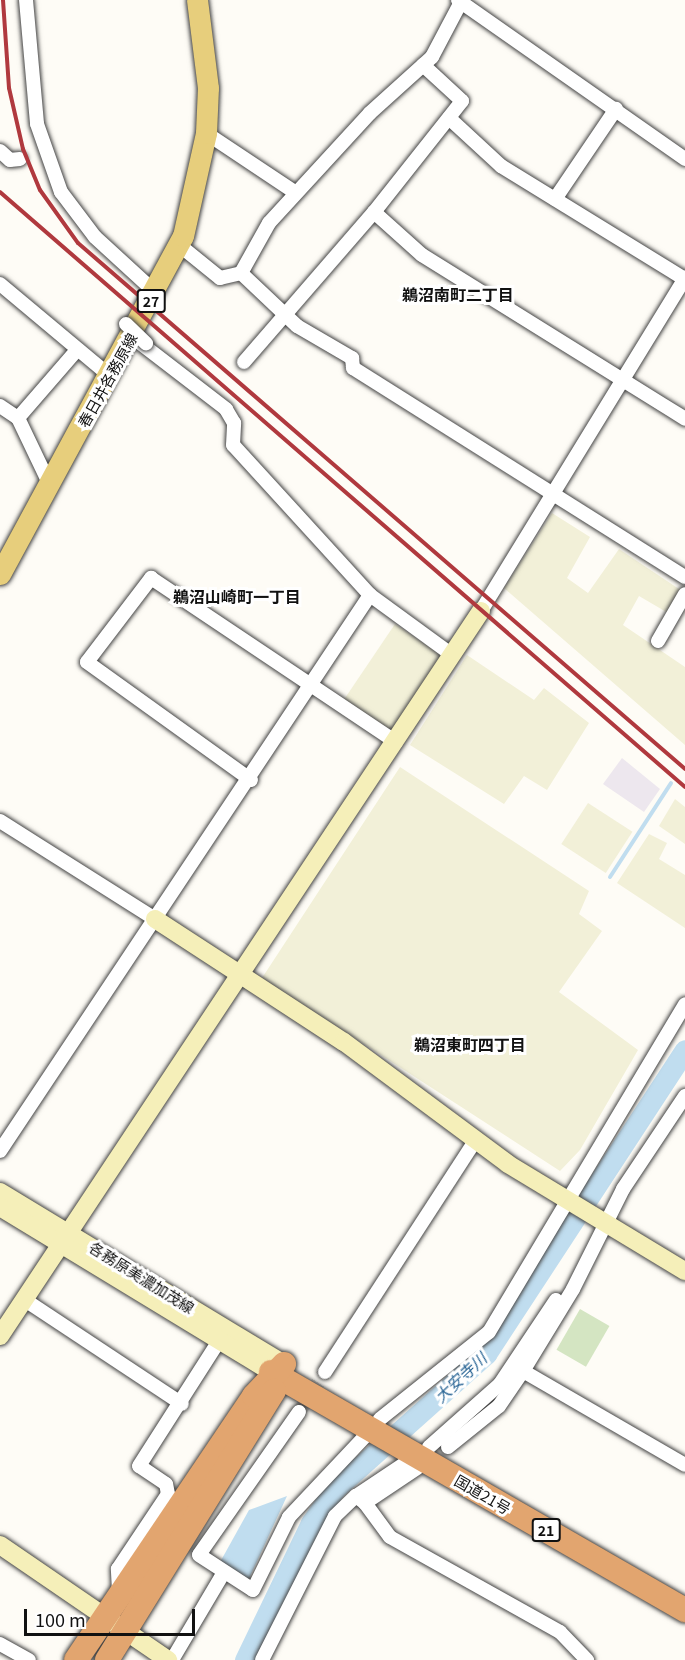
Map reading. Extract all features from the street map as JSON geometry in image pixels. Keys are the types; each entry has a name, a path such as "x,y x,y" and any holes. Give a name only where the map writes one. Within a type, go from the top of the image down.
{"highway":[{"name":"国道21号","path":"279,1371 375,1426 685,1594"},
{"path":"76,1660 113,1622 256,1422 279,1371"},
{"path":"109,1659 119,1592 279,1371"},
{"path":"256,1422 291,1401 375,1426"},
{"name":"国道21号","path":"423,1452 685,1610"}],"main road":[{"name":"春日井各務原線","path":"2,567 134,334 178,244 206,133 208,88 197,0"}],"street":[{"path":"26,0 37,124 61,192 95,237 155,292"},
{"path":"178,244 220,278 241,273 269,223 443,42 461,1 685,159"},
{"path":"244,362 374,213 462,101 423,65"},
{"path":"555,199 616,109"},
{"path":"0,1336 69,1239 396,742 481,610 685,278 501,166 449,118"},
{"path":"206,133 296,193"},
{"path":"0,151 10,160 20,159"},
{"path":"374,213 422,255 685,419"},
{"path":"241,273 284,316 352,358 353,368 685,578"},
{"path":"0,284 76,350 109,375"},
{"path":"134,334 226,409 234,423 233,445 370,595 452,654"},
{"path":"18,418 76,350"},
{"path":"0,406 18,418 50,485"},
{"path":"251,780 87,662 151,578 310,688 396,742"},
{"path":"658,641 685,594"},
{"path":"0,1151 251,780 370,595"},
{"path":"0,820 244,975 475,1141 570,1203 685,1271"},
{"path":"299,1412 198,1555 253,1590 289,1517 375,1426 489,1332 570,1203 685,1004"},
{"path":"423,1452 499,1406 523,1371 596,1244 603,1223 623,1189 685,1096"},
{"path":"325,1372 475,1141"},
{"name":"各務原美濃加茂線","path":"0,1192 219,1341 279,1371"},
{"name":"各務原美濃加茂線","path":"0,1207 69,1239 279,1371"},
{"path":"262,1660 335,1516 423,1452 501,1384 596,1244"},
{"path":"25,1300 182,1404"},
{"path":"119,1592 118,1569 168,1494 166,1484 139,1466 182,1404 219,1341"},
{"path":"523,1371 685,1465"},
{"path":"360,1500 390,1537 560,1632 587,1660"},
{"path":"0,1545 168,1660"},
{"path":"172,1660 224,1572"},
{"path":"0,1644 29,1660"},
{"path":"567,1660 576,1647"}],"shaded area":[{"path":"552,513 590,537 567,578 588,593 619,549 682,591 668,613 639,596 623,625 685,667 685,745 504,588"},
{"path":"395,624 442,656 391,732 344,700"},
{"path":"467,655 534,700 544,688 589,723 547,790 524,776 504,804 410,745"},
{"path":"622,758 660,789 644,812 603,784"},
{"path":"400,767 589,891 579,914 602,931 559,992 638,1050 580,1150 560,1171 262,978"},
{"path":"675,799 685,807 685,844 659,826"},
{"path":"588,803 632,832 606,873 561,844"},
{"path":"649,834 667,843 659,859 685,875 685,928 617,883"}],"green space":[{"path":"580,1309 609,1326 586,1367 556,1350"}],"water":[{"path":"287,1496 248,1581 219,1564 249,1510"}],"waterway":[{"path":"610,877 671,783"},
{"name":"大安寺川","path":"245,1660 311,1523 335,1489 486,1354 685,1050"}],"tunnel":[{"path":"299,1412 325,1372"}],"railway":[{"path":"3,0 9,88 23,149 40,190 78,243 685,769"},
{"path":"0,192 685,787"}],"district":[{"name":"鵜沼南町二丁目","path":"458,294"},
{"name":"鵜沼山崎町一丁目","path":"237,596"},
{"name":"鵜沼東町四丁目","path":"470,1044"}]}
